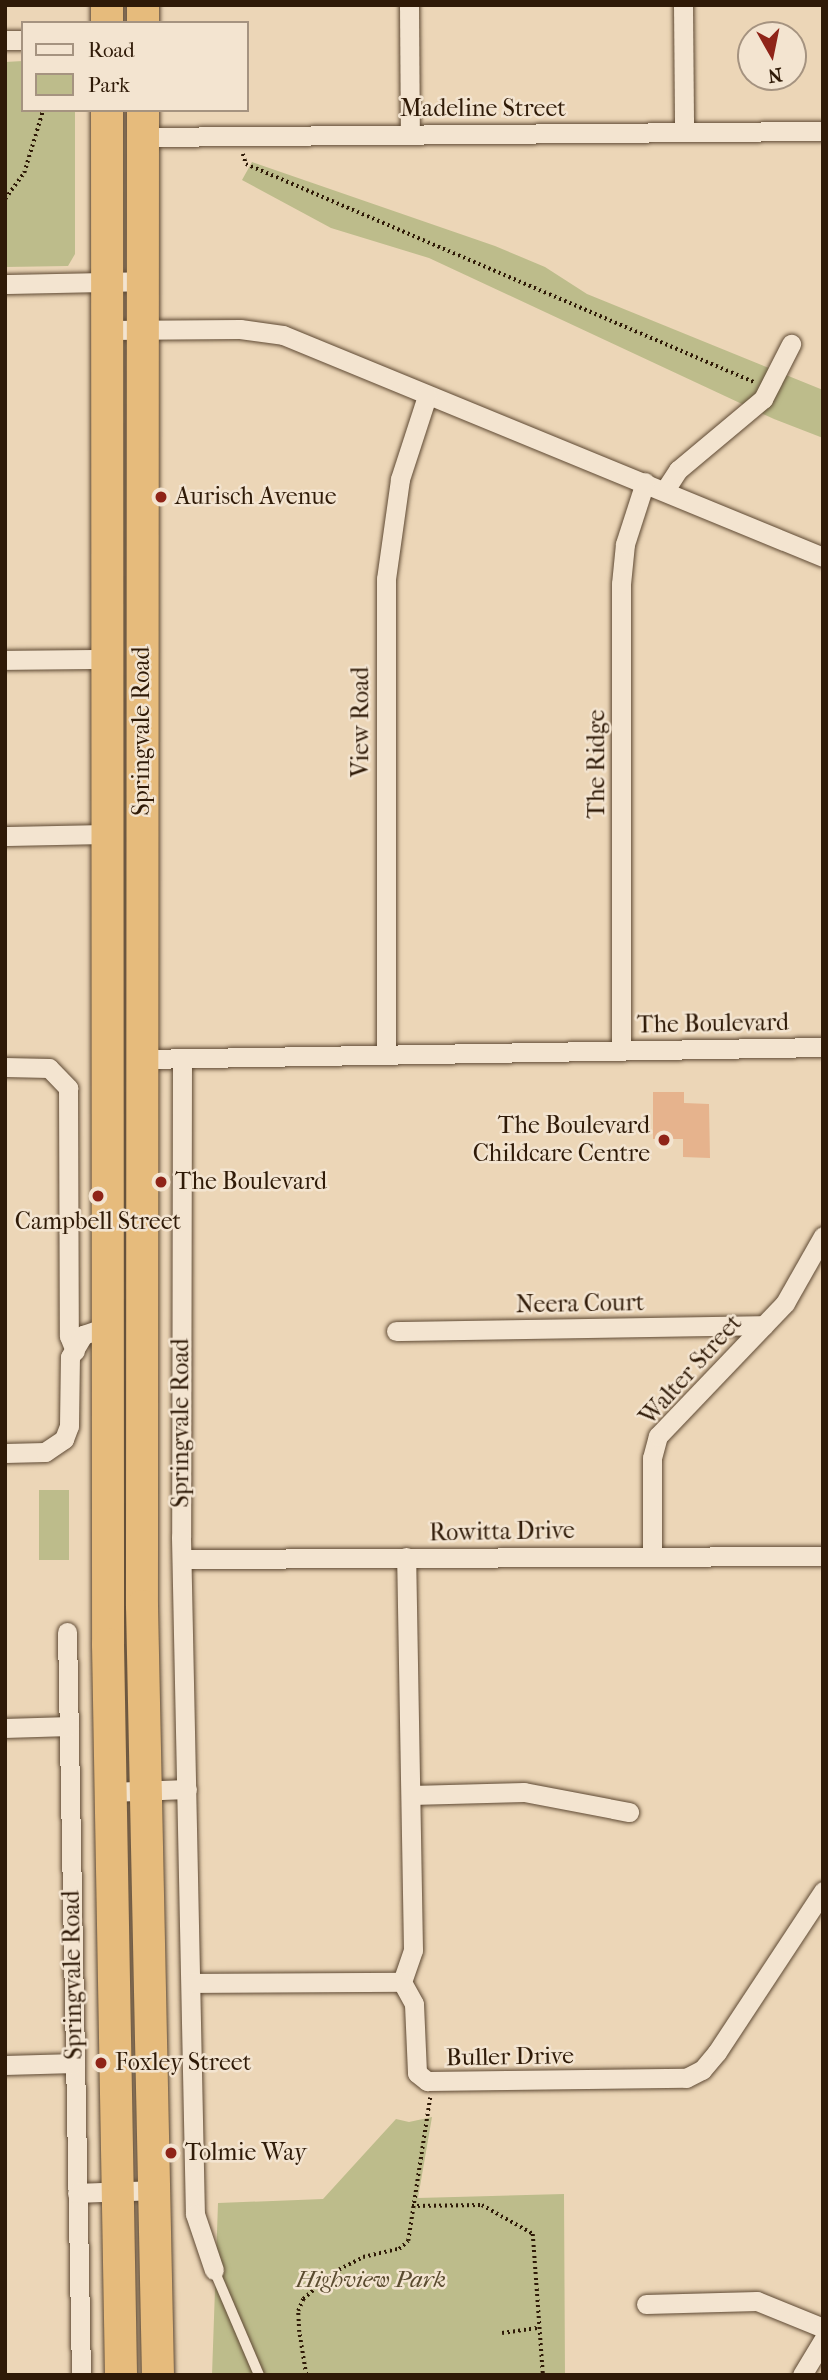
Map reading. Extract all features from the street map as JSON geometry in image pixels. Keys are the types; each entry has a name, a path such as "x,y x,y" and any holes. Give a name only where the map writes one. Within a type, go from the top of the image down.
{"highway":[{"name":"Springvale Road","path":"107,112 108,834 92,1344 110,1792 121,2375"},
{"name":"Springvale Road","path":"143,123 143,1351 146,1790 159,2375"}],"street":[{"path":"410,5 410,134"},
{"path":"683,5 684,132"},
{"name":"Madeline Street","path":"143,123 237,135 823,131"},
{"path":"5,284 143,281"},
{"path":"108,330 270,332 665,490 823,557"},
{"path":"665,490 678,470 763,399 791,344"},
{"name":"View Road","path":"386,1053 386,579 400,479 427,396"},
{"name":"The Ridge","path":"621,1049 621,584 625,544 645,482"},
{"path":"5,660 108,659"},
{"path":"5,836 108,834"},
{"name":"The Boulevard","path":"143,1059 823,1047"},
{"name":"Springvale Road","path":"182,1058 182,1559 195,2214 198,2232 214,2270"},
{"name":"Springvale Road","path":"5,1067 44,1066 57,1072 68,1088 71,1104 69,1336 92,1344 143,1351"},
{"name":"Walter Street","path":"652,1554 652,1458 658,1436 785,1303 823,1236"},
{"name":"Neera Court","path":"396,1331 764,1325"},
{"name":"Springvale Road","path":"5,1453 45,1452 58,1446 69,1426 69,1367 92,1344"},
{"name":"Rowitta Drive","path":"182,1559 652,1554 823,1556"},
{"path":"191,1983 402,1982 413,1950 406,1557"},
{"name":"Springvale Road","path":"66,1632 81,2375"},
{"path":"5,1728 69,1726"},
{"path":"110,1792 187,1789"},
{"path":"411,1795 524,1793 629,1812"},
{"name":"Buller Drive","path":"402,1982 414,2004 417,2073 433,2082 676,2079 693,2074 717,2052 823,1891"},
{"path":"5,2065 75,2063"},
{"path":"77,2193 155,2190"},
{"path":"646,2304 757,2301 823,2328"},
{"path":"802,2375 823,2340"}],"lane":[{"path":"214,2270 259,2375"}],"path":[{"path":"5,199 24,173 42,112"},
{"path":"237,135 246,164 756,383"},
{"path":"306,2375 298,2311 303,2299 334,2272 408,2241 433,2082"},
{"path":"412,2206 482,2205 533,2234 542,2375"},
{"path":"502,2333 539,2328"}],"green space":[{"path":"21,61 21,112 75,112 75,254 68,266 5,267 5,62"},
{"path":"252,162 495,246 545,267 587,294 823,390 823,438 774,419 429,258 331,228 242,180"},
{"path":"39,1490 69,1490 69,1560 39,1560"},
{"name":"Highview Park","path":"432,2117 418,2198 564,2194 565,2375 212,2375 218,2203 323,2199 396,2119 409,2122"}],"building":[{"path":"653,1092 684,1092 684,1103 709,1104 710,1158 683,1157 683,1139 653,1139"}],"place":[{"name":"Aurisch Avenue","path":"161,497"},
{"name":"The Boulevard Childcare Centre","path":"664,1140"},
{"name":"The Boulevard","path":"161,1182"},
{"name":"Campbell Street","path":"98,1196"},
{"name":"Foxley Street","path":"101,2063"},
{"name":"Tolmie Way","path":"171,2153"}]}
